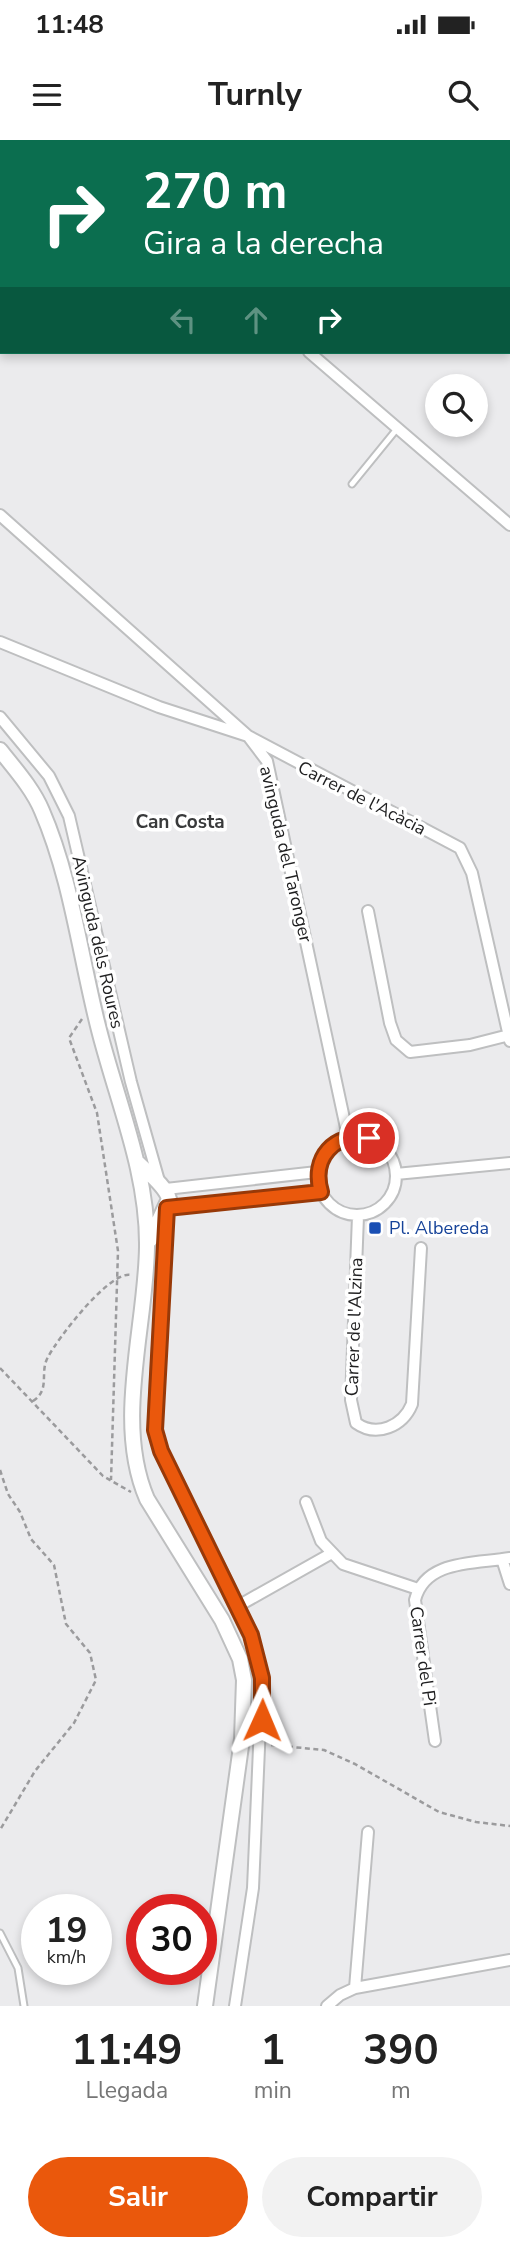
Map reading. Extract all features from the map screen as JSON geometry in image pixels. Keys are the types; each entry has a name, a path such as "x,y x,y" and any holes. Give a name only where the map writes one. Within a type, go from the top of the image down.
{"street":[{"path":"311,354 396,430 510,524"},
{"name":"avinguda del Taronger","path":"0,515 248,736 267,761 348,1137"},
{"name":"Carrer de l'Acàcia","path":"0,642 159,707 248,736 460,848 472,873 509,1038"},
{"name":"Avinguda dels Roures","path":"0,717 48,776 69,816 131,1082 163,1187"},
{"path":"0,750 5,762 38,802 53,839 95,1013 137,1162 144,1200 147,1248 134,1458 147,1499 222,1620 240,1659 245,1703 205,2006"},
{"path":"368,911 390,1023 396,1040 410,1052 509,1038"},
{"path":"348,1137 369,1138 380,1144 388,1152 396,1174 388,1199 379,1208 358,1216 334,1208 321,1192 317,1172 328,1149 348,1137"},
{"path":"137,1162 163,1187 169,1199 155,1430 161,1451 238,1606 257,1653 262,1678 253,1888 235,2006"},
{"path":"396,1174 510,1163"},
{"path":"144,1200 163,1187 317,1172"},
{"path":"144,1200 167,1208 321,1192"},
{"path":"147,1248 157,1221 167,1208"},
{"name":"Carrer de l'Alzina","path":"358,1216 351,1400 356,1423 375,1432 393,1426 408,1413 412,1404 421,1248"},
{"path":"306,1503 321,1541 343,1564 418,1589"},
{"path":"238,1606 332,1553"},
{"path":"506,1558 510,1584"},
{"name":"Carrer del Pi","path":"435,1741 415,1600 418,1589 425,1578 449,1567 506,1558"},
{"path":"355,1989 368,1832"},
{"path":"327,2006 340,1995 355,1989 510,1960"}],"lane":[{"path":"352,484 396,430"},
{"path":"0,1933 18,1968 24,2006"}],"path":[{"path":"95,1013 81,1019 69,1038 97,1113 112,1202 118,1276 111,1480"},
{"path":"32,1402 43,1392 49,1354 99,1290 118,1276 126,1274 145,1278"},
{"path":"0,1368 111,1480 147,1499"},
{"path":"0,1470 8,1494 20,1512 31,1539 54,1565 66,1624 90,1653 96,1680 74,1723 35,1771 0,1829"},
{"path":"261,1745 324,1750 439,1812 476,1822 510,1826"}],"place":[{"name":"Pl. Albereda","path":"375,1228"}],"district":[{"name":"Can Costa","path":"180,821"}],"route":[{"path":"262,1720 262,1678 251,1635 156,1438 154,1415 167,1208 321,1192 317,1172 328,1149 348,1137 369,1138"}]}
